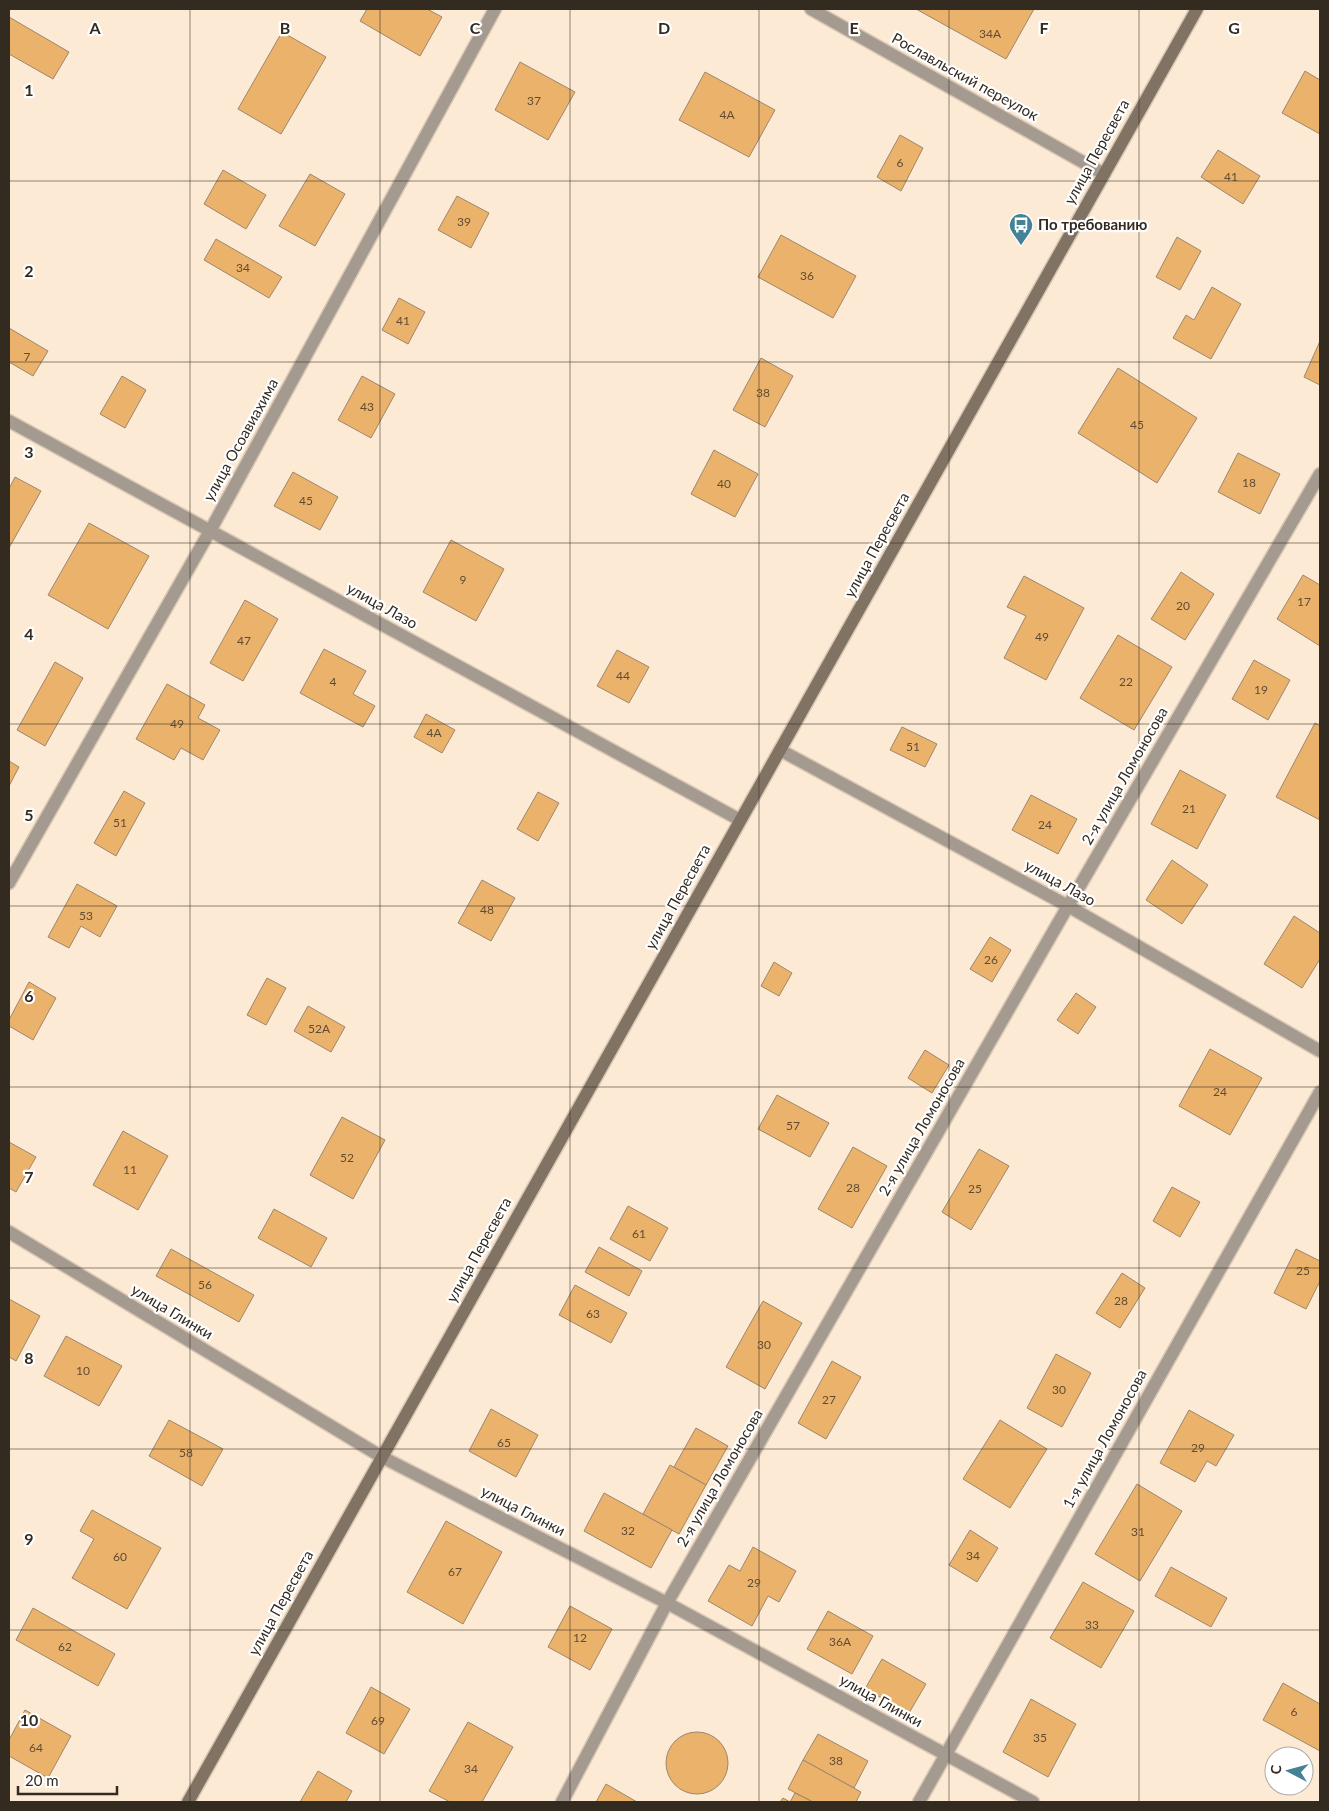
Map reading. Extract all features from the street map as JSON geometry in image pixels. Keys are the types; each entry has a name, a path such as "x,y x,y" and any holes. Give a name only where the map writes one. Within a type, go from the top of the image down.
{"main road":[{"name":"улица Пересвета","path":"188,1802 1197,9"}],"street":[{"name":"улица Осоавиахима","path":"9,883 210,531 495,9"},
{"name":"Рославльский переулок","path":"811,9 1104,174"},
{"name":"улица Лазо","path":"9,421 740,820"},
{"name":"2-я улица Ломоносова","path":"562,1802 667,1603 1068,906 1320,474"},
{"name":"улица Лазо","path":"780,750 1068,906 1320,1051"},
{"name":"1-я улица Ломоносова","path":"919,1802 1320,1092"},
{"name":"улица Глинки","path":"9,1232 382,1457 667,1603 1033,1802"}],"building":[{"path":"367,9 427,9 442,17 420,56 360,21"},
{"path":"916,9 1034,9 1006,59"},
{"path":"9,17 69,52 53,79 9,54"},
{"path":"282,32 326,57 281,134 238,109"},
{"path":"520,62 575,92 548,140 495,110"},
{"path":"1305,71 1320,80 1320,134 1282,113"},
{"path":"705,72 775,110 749,157 679,120"},
{"path":"900,135 923,148 901,191 877,177"},
{"path":"1218,150 1260,176 1243,204 1201,177"},
{"path":"223,170 266,195 246,229 204,204"},
{"path":"310,174 345,194 315,246 279,226"},
{"path":"457,196 489,213 471,248 438,230"},
{"path":"781,235 856,276 833,318 758,277"},
{"path":"1177,237 1201,251 1180,290 1156,277"},
{"path":"216,239 282,277 269,298 204,260"},
{"path":"1212,287 1241,304 1211,359 1173,338 1186,315 1194,320"},
{"path":"399,298 425,312 408,344 382,330"},
{"path":"9,328 48,351 33,376 9,362"},
{"path":"1320,341 1320,385 1304,377"},
{"path":"761,358 793,376 765,427 733,410"},
{"path":"1118,368 1197,418 1157,483 1078,433"},
{"path":"122,376 146,390 125,428 100,414"},
{"path":"362,376 395,394 371,438 338,420"},
{"path":"714,450 758,474 735,517 691,494"},
{"path":"1238,453 1280,474 1260,514 1218,492"},
{"path":"293,472 338,497 320,530 274,506"},
{"path":"15,477 41,491 9,548 9,489"},
{"path":"89,523 149,556 108,629 48,595"},
{"path":"451,540 504,569 476,621 423,592"},
{"path":"1181,572 1214,594 1185,640 1151,619"},
{"path":"1303,575 1320,585 1320,646 1277,619"},
{"path":"1024,576 1084,608 1046,680 1004,658 1026,616 1007,607"},
{"path":"245,600 278,619 243,681 210,663"},
{"path":"1118,635 1172,667 1134,730 1080,698"},
{"path":"324,649 366,671 353,694 375,706 363,727 300,693"},
{"path":"617,650 649,667 629,703 597,686"},
{"path":"1254,660 1290,680 1268,720 1232,699"},
{"path":"55,662 83,678 45,746 17,730"},
{"path":"167,684 205,705 198,718 220,730 203,760 181,748 174,760 136,739"},
{"path":"426,714 455,730 442,753 414,737"},
{"path":"1315,723 1320,726 1320,820 1276,797"},
{"path":"902,727 937,744 925,767 890,750"},
{"path":"9,761 19,767 9,786"},
{"path":"1180,770 1226,795 1197,849 1151,824"},
{"path":"124,791 145,803 116,856 94,843"},
{"path":"538,792 559,803 538,841 517,829"},
{"path":"1031,795 1077,819 1058,854 1012,830"},
{"path":"1172,860 1208,885 1182,924 1146,900"},
{"path":"482,880 515,898 491,941 458,923"},
{"path":"77,884 117,906 100,937 81,926 69,948 48,937"},
{"path":"1294,916 1320,933 1320,959 1302,988 1264,964"},
{"path":"990,937 1011,950 992,982 970,969"},
{"path":"774,962 792,973 779,996 761,986"},
{"path":"267,978 286,988 266,1025 247,1015"},
{"path":"29,982 56,998 33,1040 9,1026 9,1020"},
{"path":"1076,993 1096,1007 1078,1034 1057,1020"},
{"path":"308,1006 345,1027 331,1052 294,1031"},
{"path":"1210,1049 1262,1078 1230,1135 1179,1106"},
{"path":"925,1050 949,1065 932,1093 908,1078"},
{"path":"777,1095 829,1123 810,1157 758,1129"},
{"path":"342,1117 385,1140 353,1199 310,1175"},
{"path":"123,1131 168,1156 138,1210 93,1185"},
{"path":"9,1142 36,1157 16,1192 9,1188"},
{"path":"853,1147 887,1166 852,1228 818,1209"},
{"path":"979,1149 1009,1166 971,1230 942,1212"},
{"path":"1172,1187 1200,1202 1180,1237 1153,1221"},
{"path":"628,1206 668,1228 650,1261 610,1239"},
{"path":"274,1209 327,1238 311,1267 258,1238"},
{"path":"599,1247 642,1271 629,1296 585,1272"},
{"path":"171,1249 254,1295 239,1322 156,1276"},
{"path":"1296,1249 1320,1261 1320,1281 1306,1309 1274,1293"},
{"path":"1122,1273 1145,1288 1120,1328 1096,1313"},
{"path":"575,1285 627,1313 611,1343 559,1315"},
{"path":"9,1299 40,1316 16,1361 9,1357"},
{"path":"763,1301 802,1323 765,1389 726,1367"},
{"path":"66,1336 122,1366 99,1406 44,1376"},
{"path":"1056,1354 1091,1373 1062,1427 1027,1408"},
{"path":"832,1361 861,1377 826,1439 798,1423"},
{"path":"491,1409 538,1435 516,1477 469,1451"},
{"path":"1189,1410 1234,1435 1216,1466 1207,1461 1195,1482 1160,1463"},
{"path":"169,1420 223,1449 202,1486 149,1456"},
{"path":"1000,1420 1047,1449 1010,1508 963,1479"},
{"path":"696,1428 728,1446 706,1485 674,1467"},
{"path":"670,1465 706,1485 679,1534 643,1514"},
{"path":"1137,1484 1182,1511 1140,1581 1095,1554"},
{"path":"604,1493 672,1530 651,1568 584,1531"},
{"path":"92,1510 161,1548 127,1609 72,1578 94,1539 80,1531"},
{"path":"446,1521 502,1552 463,1624 407,1592"},
{"path":"970,1530 998,1548 977,1582 949,1565"},
{"path":"753,1547 796,1571 779,1602 768,1596 752,1626 708,1601 729,1565 740,1571"},
{"path":"1171,1567 1227,1598 1211,1627 1155,1596"},
{"path":"1083,1582 1134,1611 1101,1668 1050,1638"},
{"path":"570,1606 612,1629 590,1670 548,1647"},
{"path":"33,1608 115,1654 98,1686 16,1640"},
{"path":"828,1611 873,1636 852,1674 807,1649"},
{"path":"882,1659 926,1684 909,1713 865,1689"},
{"path":"1283,1683 1320,1704 1320,1751 1314,1746 1263,1720"},
{"path":"371,1687 410,1709 384,1754 346,1733"},
{"path":"1031,1699 1076,1724 1048,1777 1003,1752"},
{"path":"25,1710 71,1736 48,1778 9,1756 9,1740"},
{"path":"468,1722 513,1747 482,1802 450,1802 429,1791"},
{"path":"697,1732 709,1734 719,1741 726,1751 728,1763 726,1775 719,1785 709,1792 697,1794 685,1792 675,1785 668,1775 666,1763 668,1751 675,1741 685,1734"},
{"path":"818,1734 868,1761 854,1788 803,1760"},
{"path":"803,1760 861,1792 856,1802 813,1802 788,1789"},
{"path":"318,1771 352,1791 346,1802 300,1802"},
{"path":"606,1784 637,1802 596,1802"},
{"path":"795,1793 813,1802 790,1802"},
{"path":"783,1798 790,1802 780,1802"}],"place":[{"name":"По требованию","path":"1021,246"}]}
